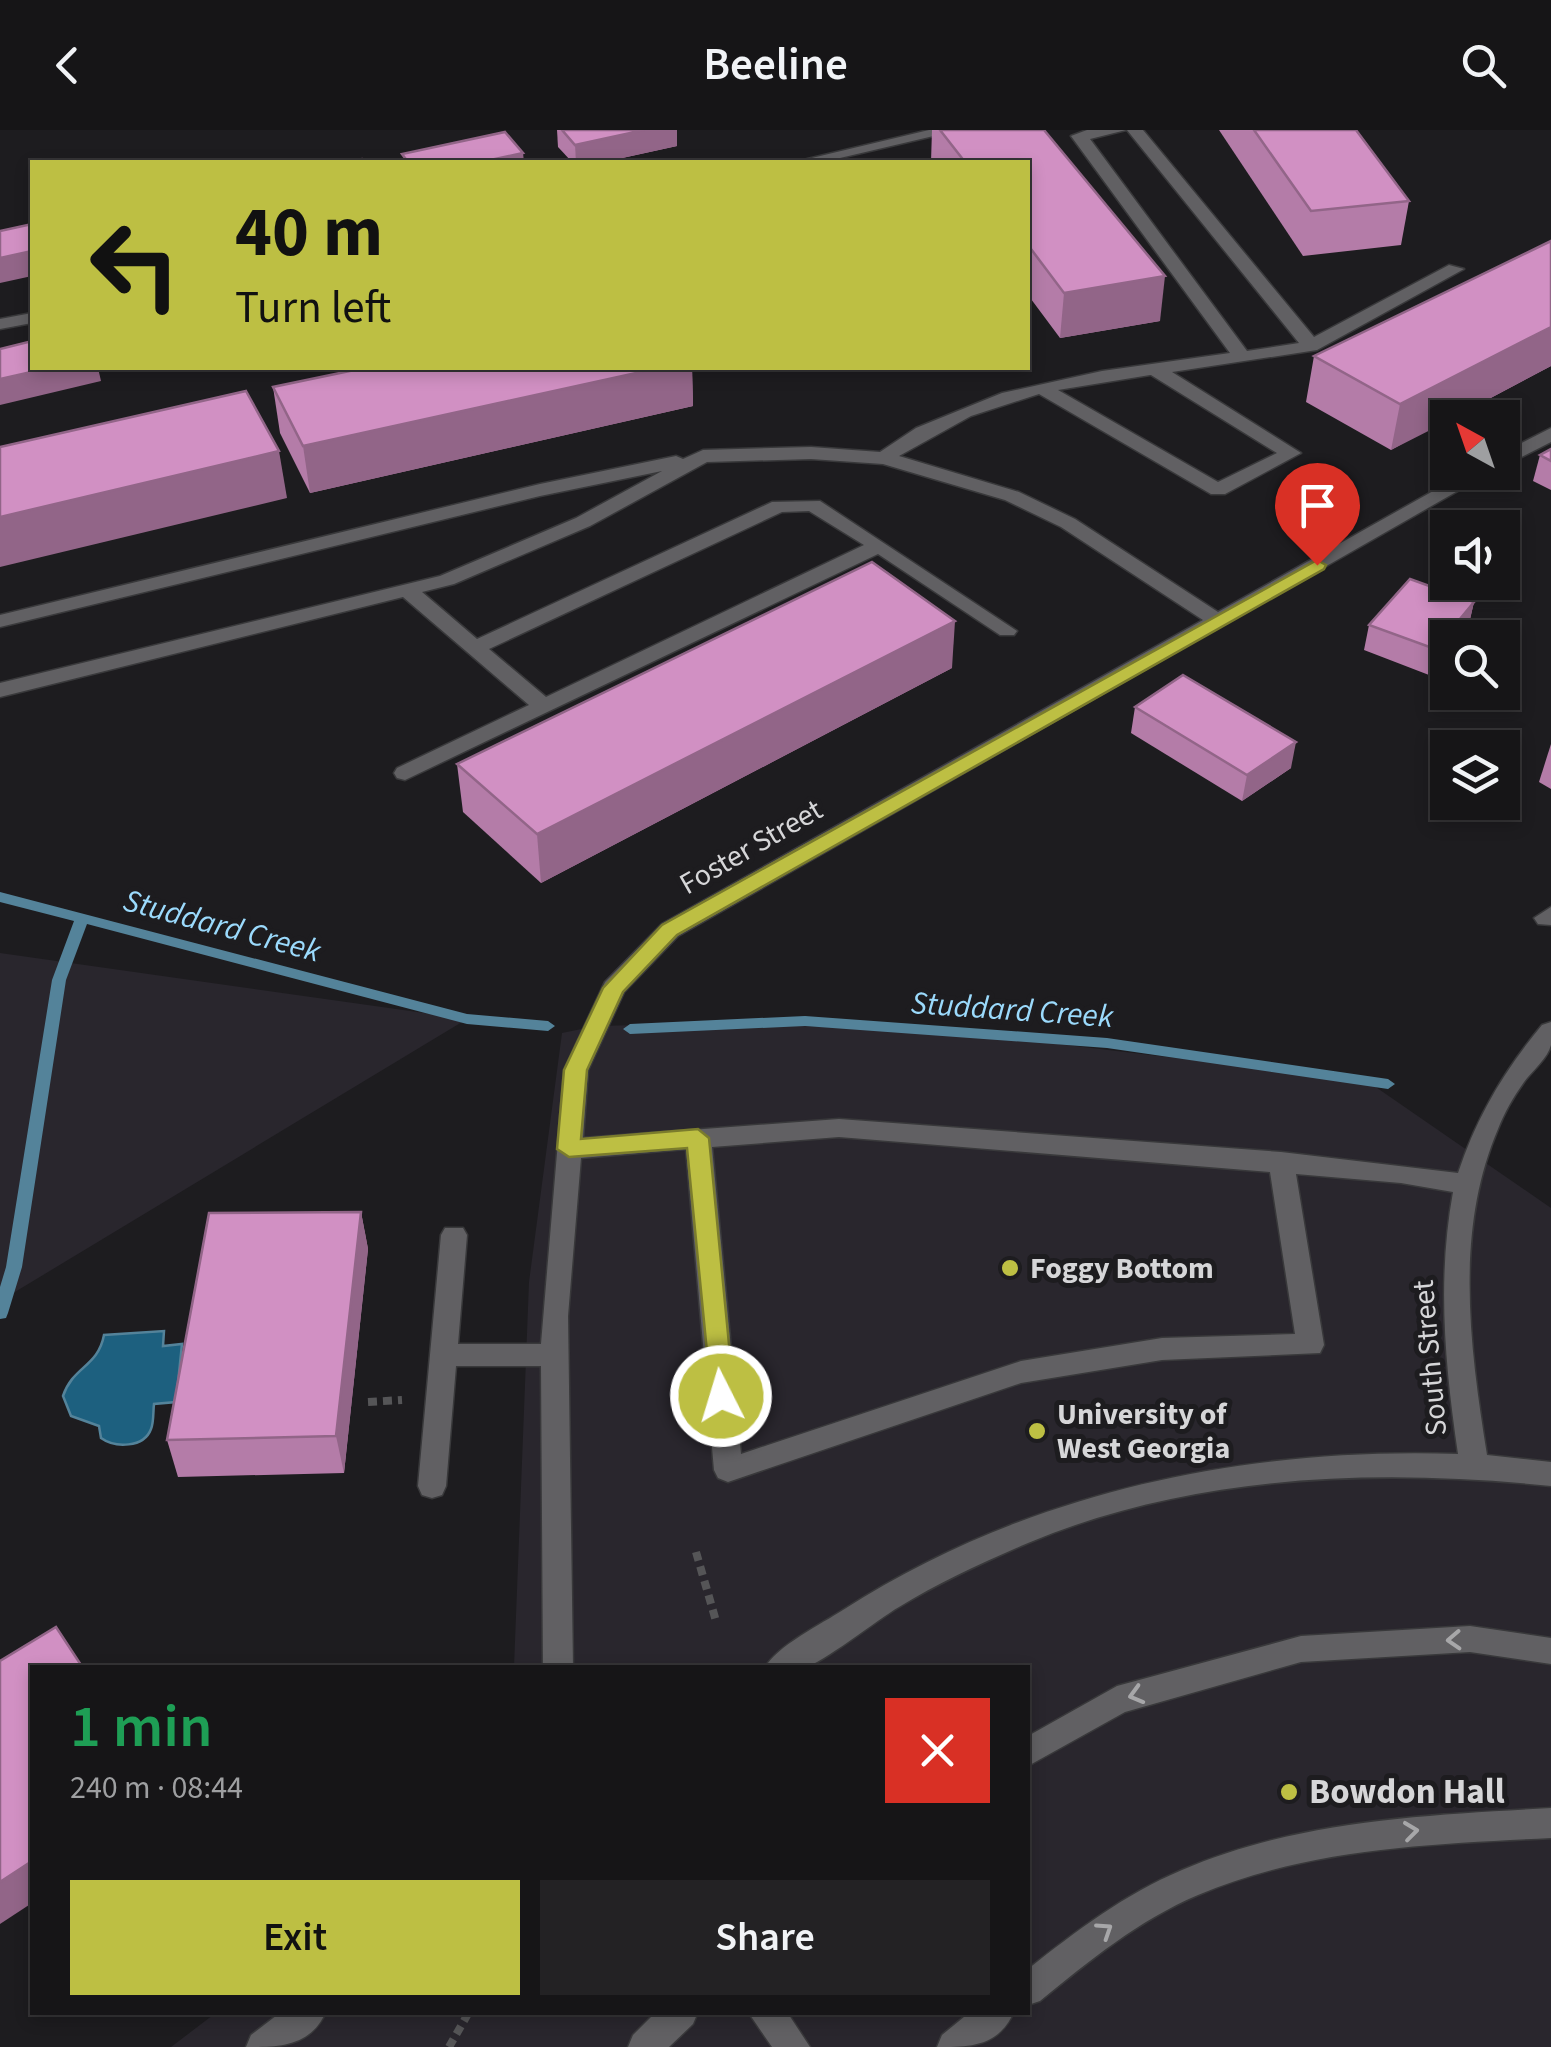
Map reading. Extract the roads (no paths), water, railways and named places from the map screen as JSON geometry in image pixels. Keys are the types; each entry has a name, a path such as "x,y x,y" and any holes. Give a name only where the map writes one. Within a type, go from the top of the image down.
{"street":[{"path":"812,160 951,130"},
{"path":"1118,130 1079,136 1242,357"},
{"path":"1135,130 1312,346"},
{"path":"884,458 912,436 952,415 1045,390 1312,346 1455,269"},
{"path":"0,324 30,318"},
{"path":"1045,390 1218,490 1291,453 1157,370"},
{"path":"1520,451 1551,434"},
{"path":"0,621 540,490 702,456 810,454 884,458 1028,504 1120,554 1218,620"},
{"path":"0,690 447,580 583,522 702,456"},
{"name":"Foster Street","path":"558,1665 552,1355 569,1149 576,1070 614,988 670,930 1450,490"},
{"path":"476,647 779,506 813,504 1007,631"},
{"path":"405,773 879,546"},
{"path":"408,590 546,707"},
{"name":"South Street","path":"1474,1463 1457,1346 1454,1258 1466,1184 1508,1086 1551,1031"},
{"path":"569,1149 839,1128 1281,1162 1401,1173 1466,1184"},
{"path":"698,1138 728,1470 1021,1372 1162,1348 1310,1345 1281,1162"},
{"path":"432,1486 454,1235"},
{"path":"443,1355 552,1355"},
{"path":"785,1665 860,1615 955,1561 1043,1524 1118,1500 1196,1482 1314,1469 1474,1463 1551,1474"},
{"path":"1030,1751 1117,1700 1301,1649 1470,1639 1551,1651"},
{"path":"1030,1986 1102,1931 1206,1876 1291,1850 1416,1830 1551,1823"},
{"path":"264,2047 305,2015"},
{"path":"645,2047 678,2015"},
{"path":"767,2015 793,2047"},
{"path":"954,2047 993,2015"}],"water":[{"path":"164,1331 163,1346 182,1344 176,1402 154,1404 152,1426 142,1440 114,1443 101,1438 99,1426 71,1416 63,1396 67,1386 96,1354 104,1335"}],"waterway":[{"name":"Studdard Creek","path":"0,897 82,918"},
{"path":"0,1313 14,1267 59,980 82,918"},
{"name":"Studdard Creek","path":"82,918 467,1019 548,1026"},
{"name":"Studdard Creek","path":"630,1029 805,1021 1107,1043 1388,1084"}],"place":[{"name":"Foggy Bottom","path":"1010,1268"},
{"name":"University of West Georgia","path":"1037,1431"},
{"name":"Bowdon Hall","path":"1289,1792"}]}
